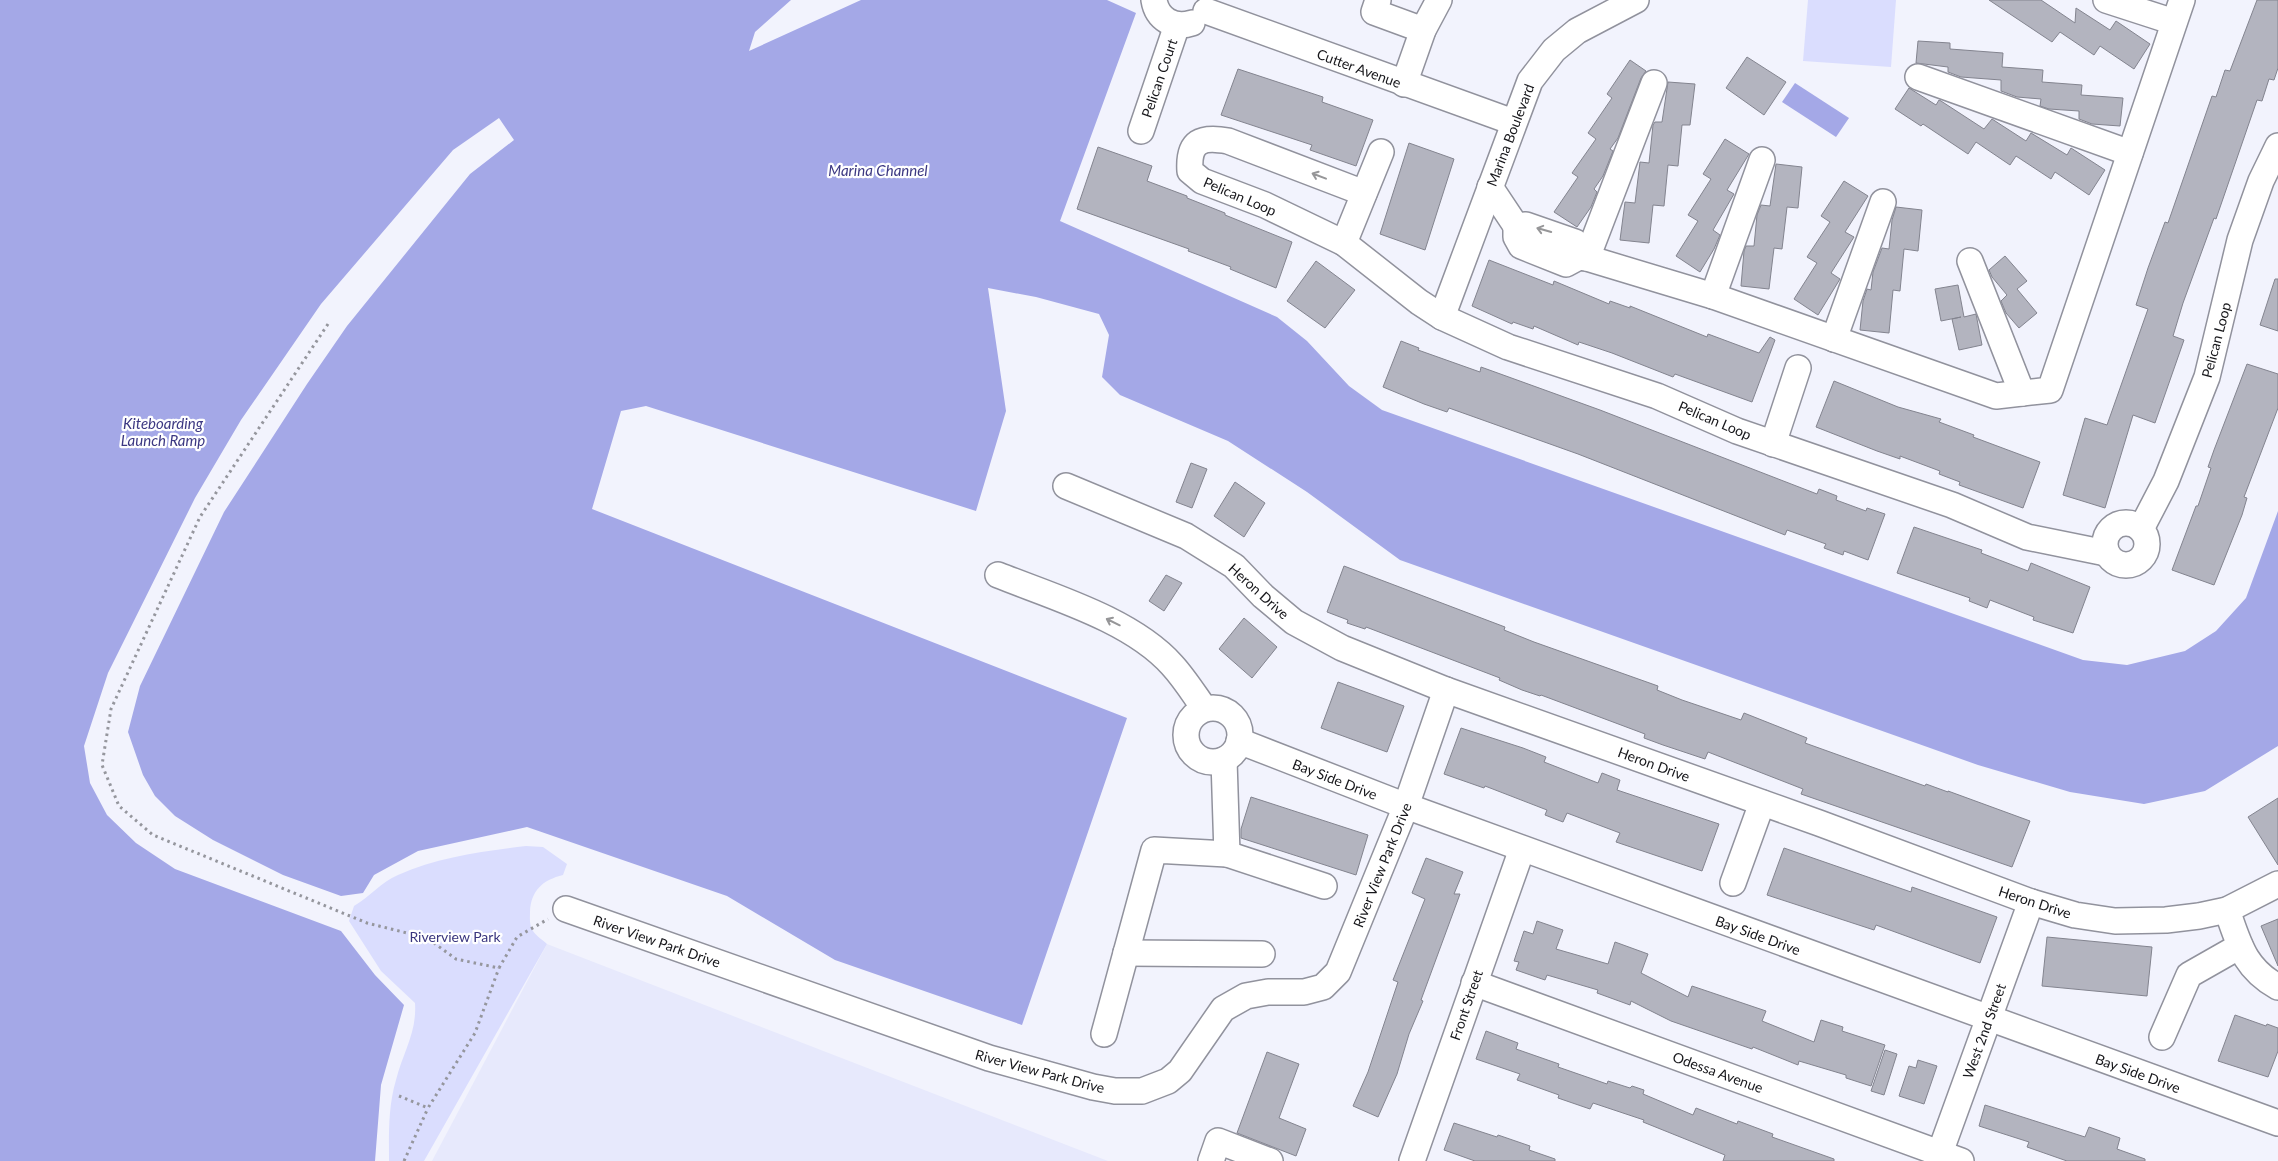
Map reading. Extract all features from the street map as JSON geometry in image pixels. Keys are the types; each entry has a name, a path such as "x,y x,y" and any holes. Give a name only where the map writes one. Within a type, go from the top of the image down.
{"street":[{"path":"1154,0 1157,11 1162,18 1177,25 1191,24 1202,16 1208,5"},
{"path":"1378,0 1374,12 1423,30"},
{"path":"1404,84 1423,30 1439,0"},
{"name":"Marina Boulevard","path":"1442,317 1513,122 1530,81 1554,50 1601,8 1636,0"},
{"path":"1490,187 1516,226 1526,225 1575,242 1583,258 1713,296 1996,396 2050,390 2178,11 2106,0"},
{"name":"Cutter Avenue","path":"1208,5 1404,84 1513,122"},
{"name":"Pelican Court","path":"1141,131 1177,25"},
{"path":"1918,77 2130,153"},
{"path":"1583,258 1654,83"},
{"name":"Pelican Loop","path":"1364,193 1228,141 1211,138 1199,141 1192,150 1190,171 1202,181 1265,205 1344,243 1419,302 1442,317 1508,347 1658,396 1737,431 1943,502 2027,537 2106,553 2109,558 2120,565 2134,564 2140,560 2147,547 2147,539 2141,529 2166,481 2207,377 2240,240 2261,181 2278,146"},
{"path":"1344,243 1381,152"},
{"path":"1713,296 1762,160"},
{"path":"1834,339 1883,202"},
{"path":"1970,260 2022,393"},
{"path":"1773,444 1798,368"},
{"name":"Heron Drive","path":"1066,486 1186,536 1234,566 1263,596 1294,622 1342,648 1446,690 2031,902 2075,915 2115,921 2166,920 2227,910 2278,884"},
{"path":"998,575 1116,623 1154,648 1172,664 1204,708"},
{"name":"River View Park Drive","path":"566,909 989,1058 1092,1087 1115,1091 1142,1091 1168,1081 1180,1071 1223,1009 1246,996 1268,992 1304,992 1323,988 1338,972 1406,806 1446,690"},
{"path":"1226,854 1232,750 1238,725 1231,715 1221,709 1204,708 1189,721 1186,727 1186,740 1192,753 1200,759 1213,762 1232,750"},
{"name":"Bay Side Drive","path":"1232,750 1406,806 2278,1123"},
{"path":"1733,883 1762,803"},
{"name":"Front Street","path":"1412,1161 1522,849"},
{"path":"1104,1034 1154,850 1226,854 1324,886"},
{"name":"West 2nd Street","path":"1946,1158 1988,1018 2031,902"},
{"path":"2227,910 2244,956 2257,974 2278,987"},
{"path":"2162,1037 2189,975 2240,946"},
{"path":"1126,954 1262,954"},
{"name":"Odessa Avenue","path":"1474,983 1946,1158"},
{"path":"1211,1161 1218,1141 1270,1161"}],"path":[{"path":"328,324 200,517 111,709 102,765 120,806 153,835 367,923 427,938 456,959 499,968"},
{"path":"404,1161 428,1108 475,1033 499,968 517,937 566,909"},
{"path":"399,1096 428,1108"}],"shaded area":[{"path":"547,944 1108,1161 432,1161"}],"green space":[{"path":"1808,0 1896,0 1891,67 1803,61"},
{"name":"Riverview Park","path":"526,846 543,847 567,864 563,875 539,887 531,904 530,924 532,929 547,944 424,1161 389,1161 393,1090 412,1033 415,1003 381,971 349,921 354,906 386,882 413,869 445,859"}],"water":[{"path":"0,0 791,0 755,32 749,51 861,0 1107,0 1136,13 1060,221 1277,317 1307,341 1349,386 1382,410 2083,660 2127,665 2185,651 2216,631 2246,598 2278,511 2278,746 2205,791 2144,804 2070,792 1978,765 1400,560 1307,492 1228,441 1120,395 1102,377 1109,335 1099,314 1036,297 988,288 1006,411 976,511 646,406 621,411 592,509 1127,718 1022,1025 835,960 727,896 527,827 418,851 374,875 363,893 341,896 283,875 213,840 175,816 155,796 143,775 128,732 140,686 224,512 347,326 470,174 514,140 499,118 453,150 321,304 241,420 195,498 108,673 84,746 90,783 107,815 136,843 175,869 341,931 375,975 404,1005 381,1085 375,1161 0,1161"},
{"path":"1795,83 1849,118 1836,137 1782,102"}],"building":[{"path":"1989,0 2041,0 2075,23 2076,8 2110,30 2116,21 2150,44 2134,69 2100,46 2094,55 2060,32 2052,42"},
{"path":"2257,0 2278,0 2278,68 2274,80 2269,79 2262,101 2257,100 2216,219 2214,218 2183,303 2173,336 2184,340 2155,423 2133,415 2105,508 2063,495 2085,418 2107,425 2148,309 2136,305 2148,268 2165,222 2168,223 2212,96 2216,97 2225,70 2230,71"},
{"path":"1918,41 1950,43 1950,49 2003,53 2002,67 2043,70 2042,82 2082,85 2081,95 2123,98 2120,126 2092,124 2079,119 2079,111 2049,109 2040,106 2041,99 2017,97 2001,91 2001,80 1961,77 1948,72 1948,67 1916,63"},
{"path":"1747,57 1786,82 1764,115 1726,88"},
{"path":"1630,60 1646,71 1641,78 1618,138 1610,149 1613,151 1603,176 1594,189 1597,192 1591,207 1577,227 1554,212 1578,177 1572,173 1596,139 1588,133 1612,98 1607,94"},
{"path":"1238,69 1323,97 1322,102 1373,120 1356,166 1310,150 1312,145 1221,115"},
{"path":"1668,82 1695,84 1690,125 1682,125 1678,166 1668,165 1664,206 1653,205 1649,243 1620,240 1625,202 1635,203 1640,162 1649,163 1653,125 1655,122 1662,122"},
{"path":"1909,88 1936,105 1939,100 1941,101 1984,129 1992,119 2026,141 2031,133 2067,155 2071,148 2105,170 2089,195 2055,172 2051,179 2016,156 2010,165 1976,142 1968,154 1923,124 1921,126 1895,109"},
{"path":"1725,139 1749,154 1727,190 1734,194 1713,230 1720,235 1700,272 1676,256 1698,221 1688,215 1711,179 1703,174"},
{"path":"1409,143 1454,159 1425,250 1380,234"},
{"path":"1098,147 1152,166 1147,181 1187,196 1187,198 1225,213 1225,215 1292,242 1276,288 1230,269 1231,267 1188,251 1189,249 1077,209"},
{"path":"1776,164 1802,167 1798,208 1787,207 1782,249 1774,248 1769,289 1741,286 1744,251 1746,246 1754,246 1757,215 1761,205 1770,206"},
{"path":"1844,181 1868,196 1845,232 1854,237 1831,273 1840,279 1818,315 1794,299 1817,263 1807,257 1830,222 1821,216"},
{"path":"1896,207 1922,210 1918,251 1904,249 1900,291 1893,290 1889,333 1860,330 1863,301 1867,289 1871,290 1873,272 1882,248 1889,249 1892,220"},
{"path":"2005,256 2027,281 2017,289 2037,313 2019,328 2006,313 2001,301 2007,295 1992,277 1989,270"},
{"path":"1489,260 1553,285 1554,281 1609,304 1610,301 1630,308 1630,306 1707,337 1708,334 1759,353 1770,337 1775,340 1752,402 1675,374 1673,377 1579,342 1578,345 1534,326 1533,329 1513,322 1512,324 1472,306"},
{"path":"1316,261 1355,290 1325,328 1287,301"},
{"path":"2275,279 2278,279 2278,331 2260,325"},
{"path":"1958,285 1964,317 1976,314 1982,345 1959,350 1952,319 1961,317 1941,321 1935,289"},
{"path":"1401,341 1419,348 1418,350 1480,372 1481,367 1600,410 1817,494 1819,489 1837,496 1836,500 1866,511 1867,508 1885,514 1868,560 1844,551 1843,555 1824,548 1826,544 1787,530 1785,535 1578,454 1449,408 1447,412 1383,387"},
{"path":"2247,364 2278,374 2278,408 2244,497 2247,498 2242,515 2214,585 2172,570 2196,506 2198,506 2211,468 2208,467"},
{"path":"1834,381 1898,407 1941,419 1939,422 1974,435 1973,437 2040,462 2023,508 1959,485 1960,482 1939,474 1940,471 1900,456 1900,459 1877,451 1816,427"},
{"path":"1191,463 1207,469 1192,508 1176,502"},
{"path":"1235,482 1265,503 1244,537 1214,516"},
{"path":"1914,527 1982,550 1981,553 2028,571 2031,563 2090,587 2073,633 2033,620 2034,617 1990,600 1987,608 1969,601 1970,598 1897,573"},
{"path":"1344,566 1505,627 1504,630 1534,642 1658,686 1657,690 1682,700 1741,720 1744,713 1807,738 1805,743 2030,821 2012,867 1801,794 1803,789 1708,752 1705,759 1663,745 1644,738 1645,734 1541,695 1522,690 1499,680 1500,678 1366,627 1365,629 1347,623 1348,620 1327,612"},
{"path":"1166,575 1182,583 1164,611 1149,601"},
{"path":"1244,618 1277,647 1252,678 1219,649"},
{"path":"1338,682 1404,706 1387,752 1321,728"},
{"path":"1461,728 1546,757 1544,762 1598,783 1602,773 1620,780 1617,790 1719,824 1702,871 1616,842 1620,833 1567,813 1563,822 1545,815 1547,810 1485,786 1484,788 1444,774"},
{"path":"1251,797 1368,835 1356,875 1241,838 1241,829"},
{"path":"2278,798 2278,865 2248,817"},
{"path":"1784,848 1911,892 1912,887 1997,917 1980,963 1876,925 1874,930 1767,895"},
{"path":"1426,858 1463,872 1454,894 1460,894 1421,1000 1423,1001 1409,1034 1397,1074 1378,1117 1353,1106 1368,1072 1398,982 1393,980 1425,899 1412,893"},
{"path":"2278,919 2278,966 2261,926"},
{"path":"1537,921 1563,930 1556,949 1608,964 1615,942 1648,954 1641,973 1688,997 1692,986 1766,1011 1762,1021 1814,1042 1821,1020 1843,1027 1842,1031 1885,1045 1871,1086 1846,1078 1846,1075 1799,1061 1798,1065 1753,1047 1752,1049 1671,1021 1631,1001 1630,1005 1597,993 1598,990 1547,975 1545,980 1516,970 1519,962 1514,961 1524,931 1533,934"},
{"path":"2047,937 2152,947 2147,996 2042,986"},
{"path":"2235,1015 2266,1026 2267,1024 2278,1028 2278,1051 2268,1077 2218,1061"},
{"path":"1486,1031 1518,1043 1516,1049 1559,1064 1558,1067 1607,1084 1608,1081 1644,1090 1643,1094 1693,1115 1696,1108 1737,1124 1738,1121 1773,1134 1772,1137 1834,1159 1834,1161 1723,1161 1725,1155 1643,1122 1644,1120 1593,1103 1590,1109 1558,1098 1559,1095 1517,1080 1520,1074 1476,1059"},
{"path":"1885,1050 1897,1054 1884,1095 1871,1091"},
{"path":"1267,1052 1299,1064 1279,1118 1306,1129 1296,1156 1237,1133"},
{"path":"1918,1060 1937,1066 1924,1104 1899,1096 1909,1066 1916,1068"},
{"path":"1985,1105 2085,1137 2089,1127 2120,1138 2117,1149 2145,1159 2145,1161 2067,1161 2027,1147 2029,1142 1979,1126"},
{"path":"1454,1123 1530,1146 1529,1150 1555,1159 1555,1161 1475,1161 1444,1150"}],"water label":[{"name":"Marina Channel","path":"878,170"},
{"name":"Kiteboarding Launch Ramp","path":"163,432"}]}
